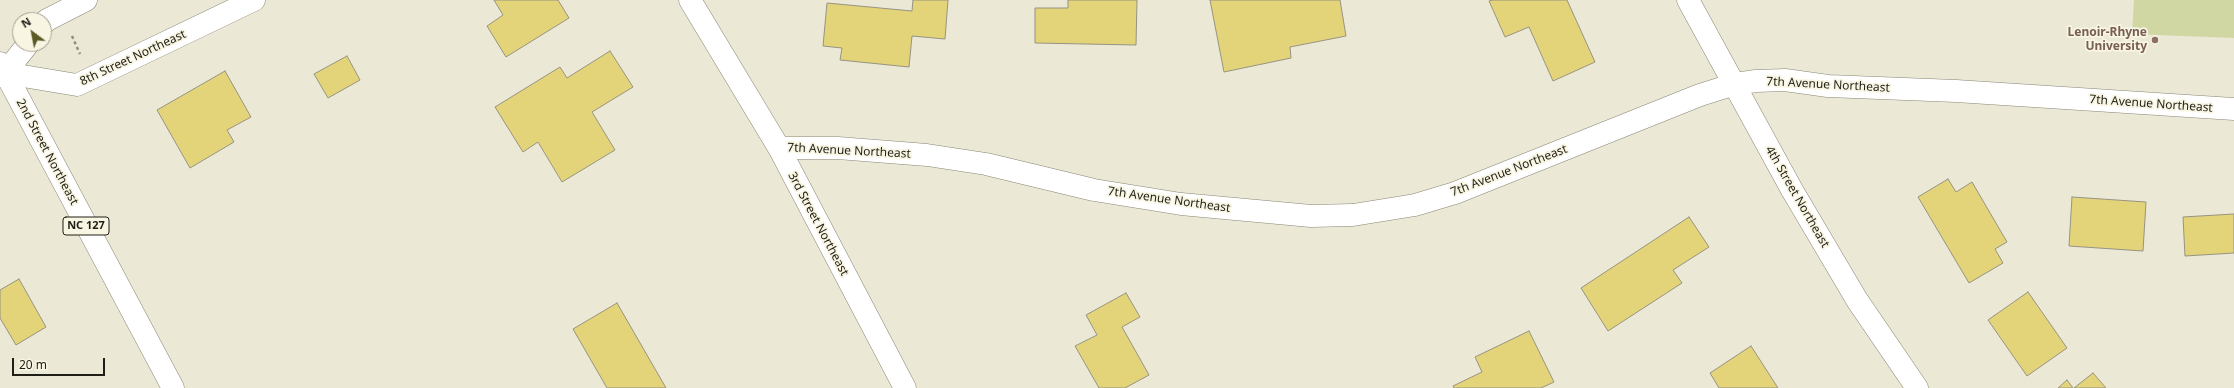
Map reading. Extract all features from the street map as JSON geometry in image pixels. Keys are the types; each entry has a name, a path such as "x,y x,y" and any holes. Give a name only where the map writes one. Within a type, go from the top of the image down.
{"street":[{"path":"52,17 86,0"},
{"name":"8th Street Northeast","path":"2,68 77,85 254,0"},
{"name":"3rd Street Northeast","path":"690,0 779,148 905,388"},
{"name":"4th Street Northeast","path":"1688,0 1792,190 1857,300 1917,388"},
{"path":"2,68 19,52"},
{"name":"2nd Street Northeast","path":"2,68 173,388"},
{"name":"7th Avenue Northeast","path":"779,148 838,148 927,155 986,164 1094,190 1181,204 1311,216 1353,215 1415,205 1454,193 1700,95 1735,84 1756,81 1785,80 1828,86 1964,91 2234,109"}],"path":[{"path":"70,30 81,57"}],"green space":[{"path":"2134,0 2234,0 2234,38 2132,34"}],"building":[{"path":"494,0 558,0 569,18 506,57 487,26 503,15"},
{"path":"913,0 948,0 945,39 912,36 909,67 840,60 842,48 823,46 827,3 912,11"},
{"path":"1068,0 1137,0 1136,45 1035,43 1035,8 1068,8"},
{"path":"1210,0 1340,0 1346,36 1290,47 1291,58 1224,72"},
{"path":"1567,0 1595,62 1553,81 1529,27 1505,37 1489,1"},
{"path":"610,51 633,87 592,112 615,150 562,182 538,142 523,152 495,107 560,67 567,78"},
{"path":"347,56 360,80 328,98 314,74"},
{"path":"225,71 251,117 227,130 234,142 190,168 157,110"},
{"path":"1948,179 1956,192 1972,182 2007,242 1995,249 2003,263 1969,283 1918,197"},
{"path":"2072,197 2146,202 2143,251 2069,246"},
{"path":"2234,214 2234,253 2185,256 2183,217"},
{"path":"1689,217 1709,247 1673,270 1682,283 1608,331 1581,288"},
{"path":"19,279 46,327 16,345 0,318 0,290"},
{"path":"2028,292 2067,348 2027,376 1988,320"},
{"path":"1126,293 1140,317 1122,327 1149,375 1125,388 1099,388 1075,346 1097,335 1086,315"},
{"path":"617,303 666,388 607,388 573,329"},
{"path":"1529,331 1554,382 1541,388 1454,388 1453,386 1482,372 1475,357"},
{"path":"1751,346 1778,388 1719,388 1710,373"},
{"path":"2093,373 2106,388 2074,388"},
{"path":"2067,380 2073,388 2058,388"}],"place":[{"name":"Lenoir-Rhyne University","path":"2155,40"}]}
